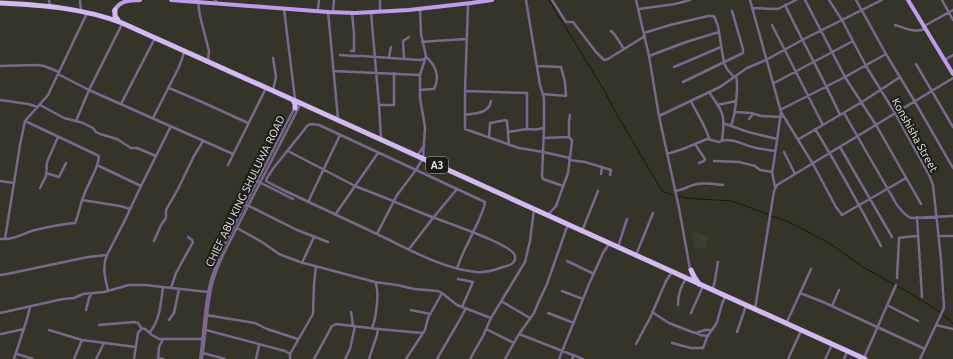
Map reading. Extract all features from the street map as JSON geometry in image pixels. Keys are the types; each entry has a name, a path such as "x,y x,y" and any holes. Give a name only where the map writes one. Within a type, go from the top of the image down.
{"highway":[{"name":"A3","path":"0,3 50,6 103,16 122,23 273,90 298,104 381,139 864,359"},
{"path":"103,16 108,15 114,9"},
{"path":"114,9 115,18 122,23"},
{"path":"684,277 688,276 691,270"},
{"path":"691,270 697,281 702,285"}],"main road":[{"path":"110,19 117,3 123,0"},
{"path":"114,9 122,2 140,0"},
{"path":"171,0 216,1 330,11 420,9 492,0"},
{"path":"199,1 352,13 478,0"},
{"path":"909,0 953,74"},
{"path":"925,27 953,70"}],"street":[{"path":"49,0 50,6"},
{"path":"5,239 25,121 48,95 58,73 84,12 80,0"},
{"path":"318,9 319,0"},
{"path":"334,0 330,11 333,71 338,120"},
{"path":"380,0 380,11"},
{"path":"526,0 540,85 544,98 542,178 563,186"},
{"path":"552,0 566,22 573,22 604,60 624,49 644,35 670,25 712,16 715,17 724,63 727,69 735,76 737,80 735,112 731,126"},
{"path":"636,0 649,56 659,116 693,281"},
{"path":"639,9 690,0"},
{"path":"750,0 781,111 813,164 841,215 906,178"},
{"path":"752,8 775,9 796,0"},
{"path":"805,0 845,77 876,125 921,204"},
{"name":"Konshisha Street","path":"830,0 866,66 895,113 930,175 933,185 941,259 944,305 943,312 920,359"},
{"path":"856,0 953,168"},
{"path":"659,116 720,87 747,68 766,60 880,0"},
{"path":"942,0 953,20"},
{"path":"199,1 200,16 208,51 208,61"},
{"path":"468,4 465,129 527,150 543,152 611,170 610,175"},
{"path":"785,5 827,86 840,115"},
{"path":"283,8 298,104"},
{"path":"377,234 397,195 423,158 425,127 422,115 420,75 424,60 420,9"},
{"path":"895,25 919,31 953,10"},
{"path":"683,82 743,54 744,52 732,11"},
{"path":"371,12 381,139"},
{"path":"351,51 354,51 352,13"},
{"path":"76,121 89,90 122,23"},
{"path":"772,26 823,124"},
{"path":"611,31 624,49"},
{"path":"649,56 719,32"},
{"path":"404,59 403,41 409,37"},
{"path":"121,104 155,38"},
{"path":"422,42 466,39"},
{"path":"773,83 853,41"},
{"path":"389,58 391,47"},
{"path":"674,67 721,47"},
{"path":"154,118 186,51"},
{"path":"340,54 431,61 437,75 436,84 434,89 420,90"},
{"path":"781,111 886,54"},
{"path":"946,59 953,55"},
{"path":"273,58 276,77 273,90"},
{"path":"916,64 953,126"},
{"path":"0,66 44,66 89,90 233,154"},
{"path":"537,66 561,67 565,82 566,96 543,94"},
{"path":"333,71 420,75"},
{"path":"379,105 394,105 394,73"},
{"path":"798,139 844,113 900,77"},
{"path":"775,188 795,174 953,78"},
{"path":"228,165 266,87"},
{"path":"169,88 248,124"},
{"path":"465,91 527,93 527,129"},
{"path":"709,92 722,114 722,140"},
{"path":"0,100 39,106 64,118 83,123 93,128 96,132 117,139 131,148 137,148 156,156"},
{"path":"465,115 486,110 491,101"},
{"path":"691,101 709,139"},
{"path":"718,105 736,101"},
{"name":"CHIEF ABU KING SHULUWA ROAD","path":"201,359 208,292 219,258 298,104"},
{"path":"755,310 775,188 772,172 781,111"},
{"path":"735,112 781,117"},
{"path":"844,113 897,205 904,214 910,217 953,216"},
{"path":"749,119 753,114"},
{"path":"548,215 556,206 568,173 572,141 569,138 570,115"},
{"path":"489,138 489,125 492,122 507,120 510,145"},
{"path":"0,239 14,238 36,230 76,222 82,200 99,157 25,121"},
{"path":"723,123 748,132 777,139"},
{"path":"288,151 355,186 433,218 474,232 511,250 515,254 515,259 511,264 505,267 483,272 457,268 409,250 335,215 268,183 266,181 267,178 308,125 312,124 319,125 485,202 474,232 466,246 457,268"},
{"path":"108,290 104,266 105,260 171,126"},
{"path":"508,132 527,129 544,129"},
{"path":"815,129 830,153 881,246"},
{"path":"308,202 340,135"},
{"path":"40,188 46,173 47,162 58,137"},
{"path":"544,138 569,138"},
{"path":"667,154 684,149 707,139 719,142 722,140 735,141 754,148 775,151"},
{"path":"154,241 166,218 166,210 203,141"},
{"path":"695,144 705,159 699,163"},
{"path":"417,156 423,147"},
{"path":"840,147 892,237"},
{"path":"784,152 795,174"},
{"path":"335,215 378,153"},
{"path":"714,161 739,162 755,166 760,170 772,172"},
{"path":"46,173 59,177 66,163"},
{"path":"97,165 141,186"},
{"path":"602,168 602,174"},
{"path":"0,181 14,183"},
{"path":"258,182 293,199"},
{"path":"675,191 691,185 708,183 723,185"},
{"path":"409,250 457,189"},
{"path":"582,231 598,191"},
{"path":"82,200 120,206 130,210"},
{"path":"246,205 283,224 328,242"},
{"path":"470,359 491,318 525,262 529,246 534,209"},
{"path":"636,255 653,213"},
{"path":"917,217 922,297"},
{"path":"617,247 627,219"},
{"path":"505,359 519,334 534,313 547,284 568,224"},
{"path":"298,339 267,329 255,323 206,315 212,284 235,228 262,242 279,254 377,283 397,284 414,289 438,291 455,304 491,318"},
{"path":"897,278 899,238 918,236"},
{"path":"938,236 953,236"},
{"path":"171,288 176,273 193,241 188,237"},
{"path":"302,262 314,237"},
{"path":"559,359 583,299 603,253 609,243"},
{"path":"0,275 107,255"},
{"path":"567,261 594,274"},
{"path":"712,290 718,262"},
{"path":"290,359 290,354 313,314 316,266"},
{"path":"786,324 811,269"},
{"path":"636,344 646,327 666,281 672,272"},
{"path":"678,305 678,297 684,277"},
{"path":"437,359 459,321 473,282 458,279"},
{"path":"369,359 377,334 374,323 377,283"},
{"path":"0,313 63,299 74,298 83,294 104,292 129,286 145,285 208,292"},
{"path":"691,313 702,285"},
{"path":"864,359 896,286"},
{"path":"150,332 155,326 163,287"},
{"path":"170,320 174,313 179,289"},
{"path":"832,306 839,290"},
{"path":"562,291 583,299"},
{"path":"86,310 92,293"},
{"path":"406,359 426,328 430,314 442,293"},
{"path":"800,293 832,306 925,349"},
{"path":"672,343 702,349 717,322 726,296"},
{"path":"501,301 530,318"},
{"path":"737,332 746,305"},
{"path":"888,305 905,315 918,320"},
{"path":"14,359 17,354 30,307"},
{"path":"411,310 430,314"},
{"path":"345,359 350,349 354,326 351,312"},
{"path":"652,312 669,323 696,333 700,336 708,336"},
{"path":"548,313 574,323"},
{"path":"99,325 134,322 138,323 142,329 145,329 153,336 158,338 203,339"},
{"path":"314,359 333,324 421,334"},
{"path":"936,325 953,329"},
{"path":"1,334 24,329"},
{"path":"134,359 138,333 142,329"},
{"path":"486,329 514,343"},
{"path":"49,330 82,340 136,347"},
{"path":"204,330 285,351 290,354"},
{"path":"696,333 705,330 712,330"},
{"path":"788,359 801,330"},
{"path":"519,334 583,359"},
{"path":"163,339 159,347 158,359 163,359"},
{"path":"74,359 82,340"},
{"path":"96,359 104,343"},
{"path":"256,359 259,344"},
{"path":"825,359 832,344"},
{"path":"844,359 848,351"},
{"path":"202,353 226,359"},
{"path":"17,354 33,359"},
{"path":"572,359 574,355"}],"shaded area":[{"path":"691,230 709,236 706,250 694,247"}],"waterway":[{"path":"549,0 604,90 662,191 673,195"},
{"path":"679,196 686,198 731,201 768,214"},
{"path":"772,216 789,222 829,243 863,267 940,312"},
{"path":"943,315 953,324"}]}
